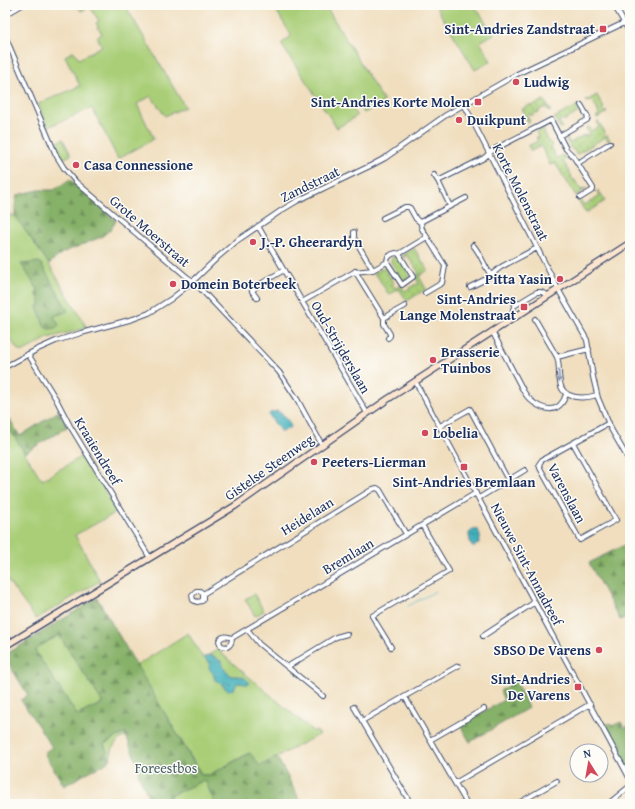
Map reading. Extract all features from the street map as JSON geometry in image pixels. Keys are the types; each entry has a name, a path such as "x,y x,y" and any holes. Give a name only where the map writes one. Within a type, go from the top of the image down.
{"main road":[{"name":"Gistelse Steenweg","path":"5,646 235,506 415,381 630,243"}],"street":[{"path":"5,15 22,5"},
{"path":"614,5 630,33"},
{"name":"Zandstraat","path":"5,367 44,346 68,337 144,315 168,301 194,281 230,247 258,226 293,204 357,173 380,160 464,104 517,74 630,20"},
{"name":"Grote Moerstraat","path":"5,36 55,153 64,168 79,185 187,277 194,281 279,372 295,396 322,445"},
{"name":"Korte Molenstraat","path":"464,104 558,289 587,340 597,395 609,423 630,462"},
{"path":"559,136 587,120 588,117 581,105"},
{"path":"438,181 484,158 493,150 551,120 566,149 573,156 592,184 593,190 580,198"},
{"path":"578,163 610,144"},
{"path":"434,175 450,206"},
{"path":"421,223 423,220 466,198"},
{"path":"383,218 405,207 410,208 416,219 421,223 421,227 446,266 442,283 425,293"},
{"name":"Oud-Strijderslaan","path":"258,226 367,413"},
{"path":"354,232 354,238 373,270"},
{"path":"399,254 414,277 402,284 387,262 388,256 396,252 399,254 427,237"},
{"path":"473,246 478,251 491,275"},
{"path":"470,287 486,279 501,266 537,248"},
{"path":"302,302 355,272 373,270 387,262"},
{"path":"257,298 252,291 257,286 284,270"},
{"path":"355,272 384,318 384,324 390,334 388,338"},
{"name":"Gistelse Steenweg","path":"512,318 514,306 537,292 548,295"},
{"path":"384,318 405,306"},
{"path":"535,319 557,357 559,364 560,384 566,394 584,398 597,395"},
{"path":"492,331 524,392 531,401 543,408 554,409 561,404 566,394"},
{"path":"557,357 589,348"},
{"name":"Kraaiendreef","path":"28,354 150,558"},
{"name":"Nieuwe Sint-Annadreef","path":"415,381 630,779"},
{"path":"440,426 470,410 508,480"},
{"name":"Varenslaan","path":"573,443 616,520 580,540 539,464 542,460 609,423"},
{"path":"479,498 525,470"},
{"name":"Heidelaan","path":"203,594 373,489 377,488 380,490 406,534"},
{"name":"Bremlaan","path":"232,638 476,493"},
{"path":"391,648 372,616 449,571 422,525"},
{"path":"483,636 535,602"},
{"path":"247,629 260,644 323,696"},
{"path":"287,667 336,637 347,634"},
{"path":"362,721 458,666"},
{"path":"405,697 466,802 462,804"},
{"path":"455,783 590,704"},
{"path":"354,707 411,804"},
{"path":"430,740 484,709"},
{"path":"517,804 557,781"},
{"path":"608,804 630,786"}],"green space":[{"path":"77,5 125,5 185,107 165,116 151,96 137,104 154,139 118,159 92,108 48,127 38,104 80,86 65,56 74,51 79,59 102,46 97,37 102,34 96,23 99,21 90,7 81,11"},
{"path":"273,5 332,5 327,8 384,102 364,113 357,103 351,107 357,116 337,128 281,44 291,35"},
{"path":"435,5 474,5 494,34 480,42 491,61 475,70"},
{"path":"597,95 604,108 602,109 607,113 597,118 596,117 599,115 594,103 591,100 586,101"},
{"path":"544,100 551,111 549,112 546,107 531,116 530,114 527,115 530,122 528,123 522,109"},
{"path":"578,105 584,115 581,116 579,112 569,118 568,117 568,119 564,121 562,119 559,121 562,127 560,128 554,118"},
{"path":"598,121 605,132 605,136 607,135 610,140 608,141 605,137 576,155 566,139 570,143 581,136 583,137 583,135 589,135 586,128 589,127 591,131 599,127"},
{"path":"547,127 543,130 547,138 546,139 552,145 550,147 555,153 556,158 563,155 567,158 563,161 572,176 571,177 581,190 586,188 576,196 555,163 550,165 541,146 531,151 528,146 538,141 536,132"},
{"path":"63,139 71,155 63,159 56,143"},
{"path":"70,179 116,221 111,229 101,237 62,253 49,264 15,216 17,195 39,190 54,190"},
{"path":"598,190 605,201 586,213 579,202 581,200 584,205 600,196 597,191"},
{"path":"5,213 15,216 49,264 87,328 48,338 22,352 18,350 5,332","holes":["40,263 68,311 54,316 49,329 45,327 37,307 40,306 39,292 22,264"]},
{"path":"414,248 428,270 419,276 426,289 407,301 399,289 389,295 374,273 388,265 389,266 385,269 394,283 392,284 395,288 396,287 397,289 400,285 405,291 416,284 419,284 415,276 419,273 407,255 403,258 402,256"},
{"path":"395,256 398,257 409,274 404,280 401,279 391,262 391,259"},
{"path":"40,262 68,311 54,316 59,325 56,328 49,329 45,327 37,307 40,306 40,301 36,293 39,291 21,264"},
{"path":"59,411 67,427 25,453 5,422 5,412 20,436"},
{"path":"5,422 42,480 84,455 116,509 119,511 75,535 100,581 36,619 5,577"},
{"path":"630,542 630,615 620,620 589,563"},
{"path":"254,594 264,611 255,616 245,599"},
{"name":"Foreestbos","path":"97,598 201,775 209,775 250,753 260,766 277,757 302,804 215,804 206,782 202,781 169,796 173,804 152,804 139,776 138,766 125,733 104,744 110,760 102,766 64,786 44,753 52,747 21,700 28,695 5,658 5,655","holes":["59,635 103,703 77,715 35,651 40,646"]},
{"path":"188,633 203,658 219,649 222,654 314,732 315,730 320,734 260,766 249,753 209,775 202,775 136,666","holes":["208,656 215,656 220,660 223,667 231,676 240,676 242,684 237,683 234,689 224,688 221,683 215,680"]},
{"path":"59,635 103,703 77,715 35,651 40,646"},
{"path":"516,681 528,708 470,742 460,725 504,700 500,691"},
{"path":"621,722 624,728 630,725 630,772 605,725 610,723 612,726"},
{"path":"125,733 126,736 114,745 110,760 104,744"},
{"path":"202,781 206,782 215,804 173,804 169,796"}],"water":[{"path":"277,411 286,418 291,427 282,432 269,415 270,413"},
{"path":"474,529 478,530 480,538 478,544 473,547 471,545 469,533"},
{"path":"208,656 214,656 217,660 221,661 223,667 231,676 239,676 247,679 249,682 248,684 237,683 234,689 227,690 221,683 215,680 213,673 209,668 210,662 205,658"}],"waterway":[{"path":"408,606 436,591"}],"place":[{"name":"Sint-Andries Zandstraat","path":"603,29"},
{"name":"Ludwig","path":"516,82"},
{"name":"Sint-Andries Korte Molen","path":"478,102"},
{"name":"Duikpunt","path":"459,120"},
{"name":"Casa Connessione","path":"76,165"},
{"name":"J.-P. Gheerardyn","path":"253,242"},
{"name":"Pitta Yasin","path":"560,279"},
{"name":"Domein Boterbeek","path":"173,284"},
{"name":"Sint-Andries Lange Molenstraat","path":"524,307"},
{"name":"Brasserie Tuinbos","path":"433,360"},
{"name":"Lobelia","path":"425,433"},
{"name":"Peeters-Lierman","path":"314,462"},
{"name":"Sint-Andries Bremlaan","path":"464,467"},
{"name":"SBSO De Varens","path":"599,650"},
{"name":"Sint-Andries De Varens","path":"578,687"}]}
